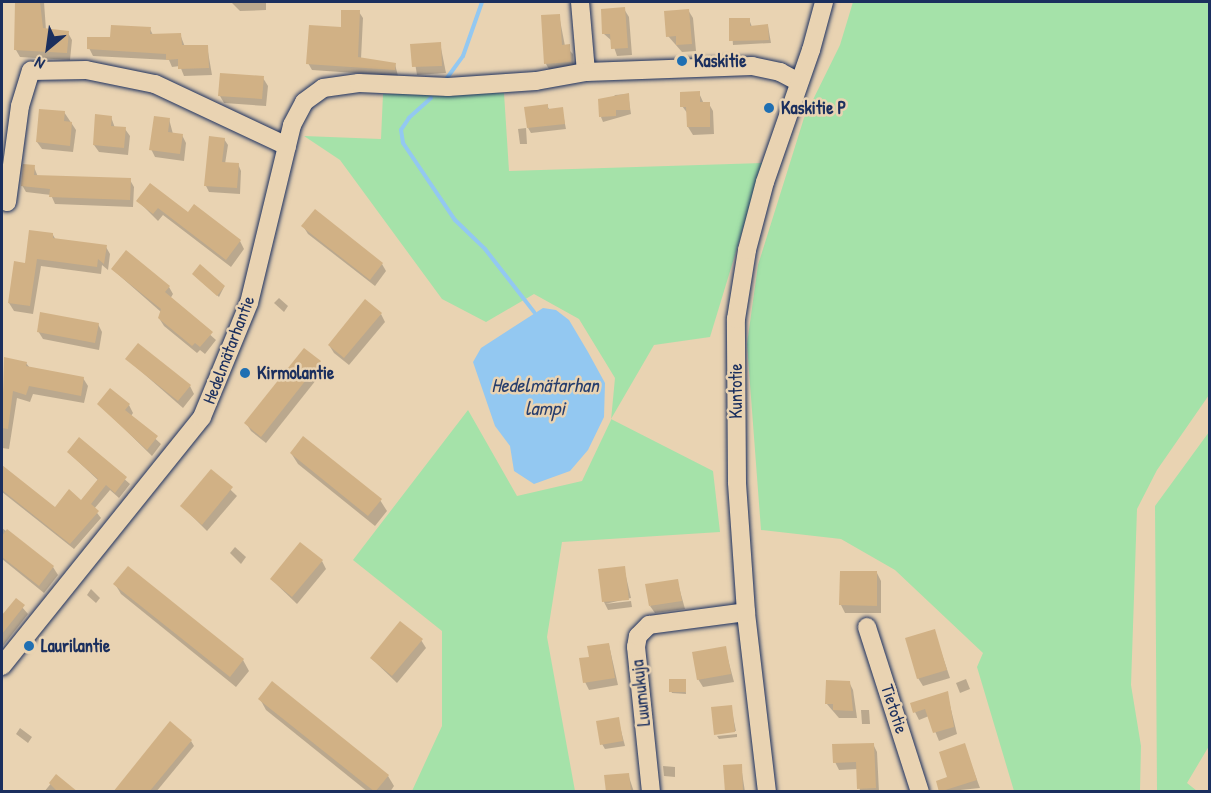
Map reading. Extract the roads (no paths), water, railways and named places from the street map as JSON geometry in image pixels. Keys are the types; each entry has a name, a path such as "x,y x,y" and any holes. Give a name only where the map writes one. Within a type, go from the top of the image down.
{"street":[{"path":"580,2 586,72 752,66 780,72 799,82"},
{"name":"Kuntotie","path":"767,792 746,612 737,482 736,319 759,205 824,2"},
{"path":"7,202 20,106 31,71 86,70 154,84 287,146"},
{"name":"Hedelmätarhantie","path":"2,666 202,417 249,303 292,125 304,102 323,88 359,83 448,87 536,81 586,72"},
{"name":"Luumukuja","path":"651,792 636,648 638,636 649,625 746,612"},
{"name":"Tietotie","path":"867,627 920,792"}],"water":[{"name":"Hedelmätarhan lampi","path":"543,308 556,310 569,320 588,352 605,383 604,417 588,450 570,471 534,484 514,471 510,446 495,426 473,362 481,348"}],"waterway":[{"path":"447,78 463,56 482,2"},
{"path":"431,98 409,118 401,130 403,143 455,220 485,249 534,312"}],"place":[{"name":"Kaskitie","path":"682,61"},
{"name":"Kaskitie P","path":"769,108"},
{"name":"Kirmolantie","path":"245,373"},
{"name":"Laurilantie","path":"29,646"}]}
